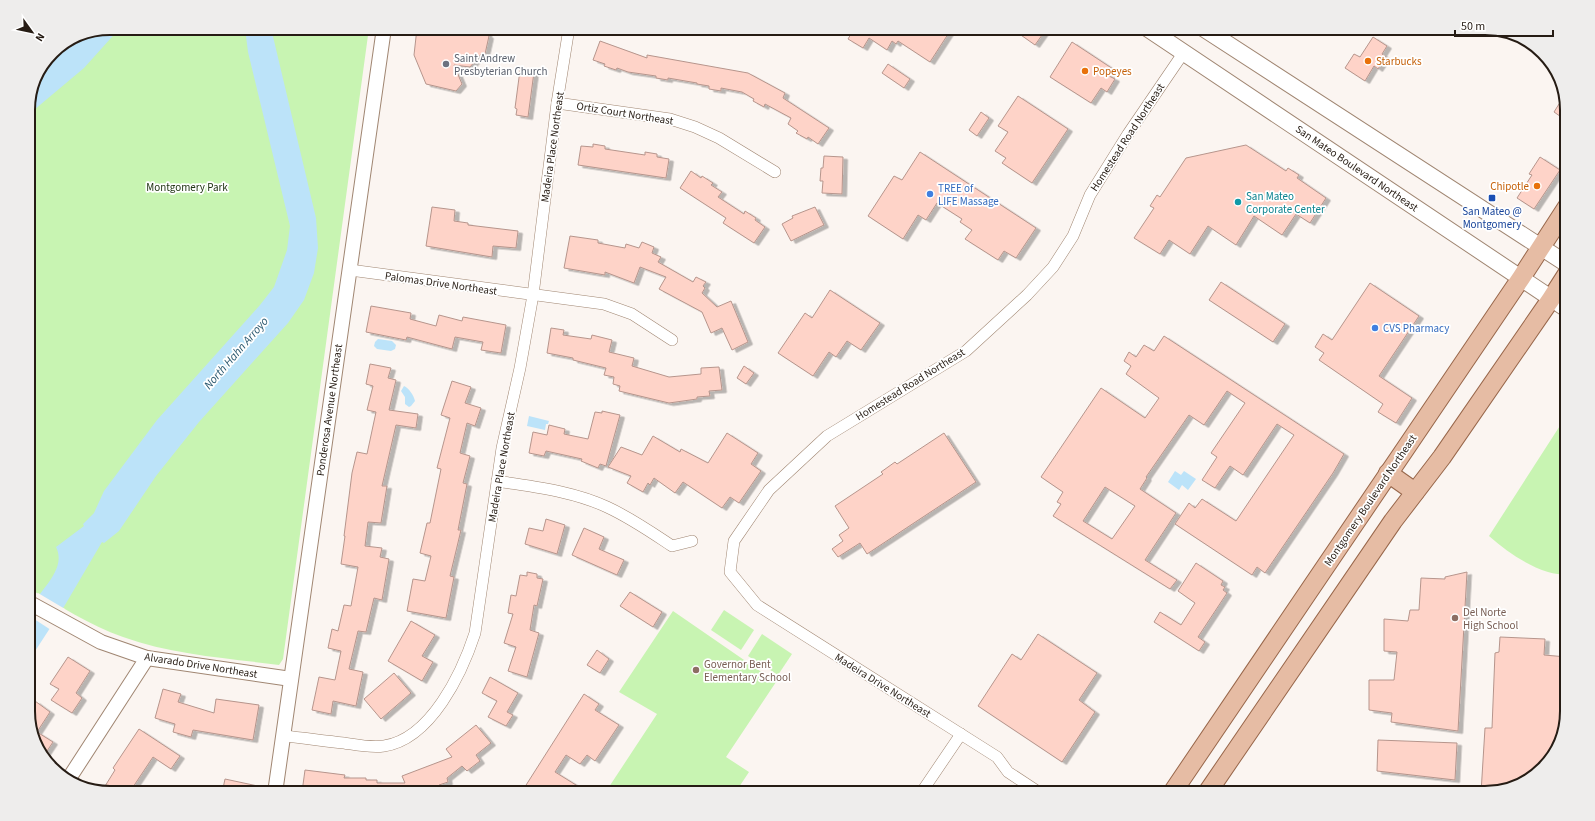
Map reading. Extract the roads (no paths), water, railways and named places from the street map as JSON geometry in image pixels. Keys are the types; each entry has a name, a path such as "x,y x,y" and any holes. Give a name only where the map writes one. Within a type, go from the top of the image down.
{"main road":[{"name":"San Mateo Boulevard Northeast","path":"1158,35 1560,305"},
{"path":"1213,35 1560,259"},
{"name":"Montgomery Boulevard Northeast","path":"1177,786 1521,278 1560,218"},
{"path":"1212,786 1393,521 1442,457 1560,285"},
{"path":"1388,473 1415,492"},
{"path":"1240,692 1263,709"}],"street":[{"name":"Ponderosa Avenue Northeast","path":"276,786 383,35"},
{"name":"Madeira Place Northeast","path":"284,736 368,747 384,746 404,739 421,728 434,713 460,671 469,651 475,633 502,448 520,368 533,295 557,103 568,35"},
{"name":"Homestead Road Northeast","path":"730,572 734,541 769,490 828,436 966,351 1027,295 1052,267 1073,236 1090,195 1128,134 1184,52"},
{"name":"Ortiz Court Northeast","path":"557,103 670,119 695,127 719,138 775,172"},
{"name":"Palomas Drive Northeast","path":"350,270 604,304 632,314 672,340"},
{"path":"497,481 559,491 606,506 634,520 672,546 692,541"},
{"name":"Madeira Drive Northeast","path":"730,572 757,605 997,756 1008,772 1029,786"},
{"name":"Alvarado Drive Northeast","path":"35,606 101,642 147,658 291,679"},
{"path":"71,775 147,658"},
{"path":"926,786 961,734"}],"water":[{"path":"114,35 84,68 35,109 36,95 41,81 48,68 57,57 73,45 86,39"},
{"name":"North Hahn Arroyo","path":"246,35 273,35 316,218 318,248 314,273 304,300 288,323 199,422 156,476 119,531 104,543 102,542 65,605 35,651 35,601 55,573 59,556 56,547 84,526 83,524 94,513 104,491 157,420 260,305 274,287 287,250 290,226 248,52"},
{"path":"378,339 392,341 396,345 395,349 391,351 377,349 374,346"},
{"path":"404,386 411,392 415,401 409,407 405,404 405,397 401,391"},
{"path":"529,416 549,421 548,424 546,424 545,430 527,426"},
{"path":"1175,471 1181,475 1184,471 1196,479 1188,490 1182,485 1179,490 1168,482"}],"place":[{"name":"Starbucks","path":"1368,61"},
{"name":"Saint Andrew Presbyterian Church","path":"446,64"},
{"name":"Popeyes","path":"1085,71"},
{"name":"Chipotle","path":"1537,186"},
{"name":"TREE of LIFE Massage","path":"930,194"},
{"name":"San Mateo @ Montgomery","path":"1492,198"},
{"name":"San Mateo Corporate Center","path":"1238,202"},
{"name":"CVS Pharmacy","path":"1375,328"},
{"name":"Del Norte High School","path":"1455,618"},
{"name":"Governor Bent Elementary School","path":"696,670"}],"park label":[{"name":"Montgomery Park","path":"187,187"}]}
